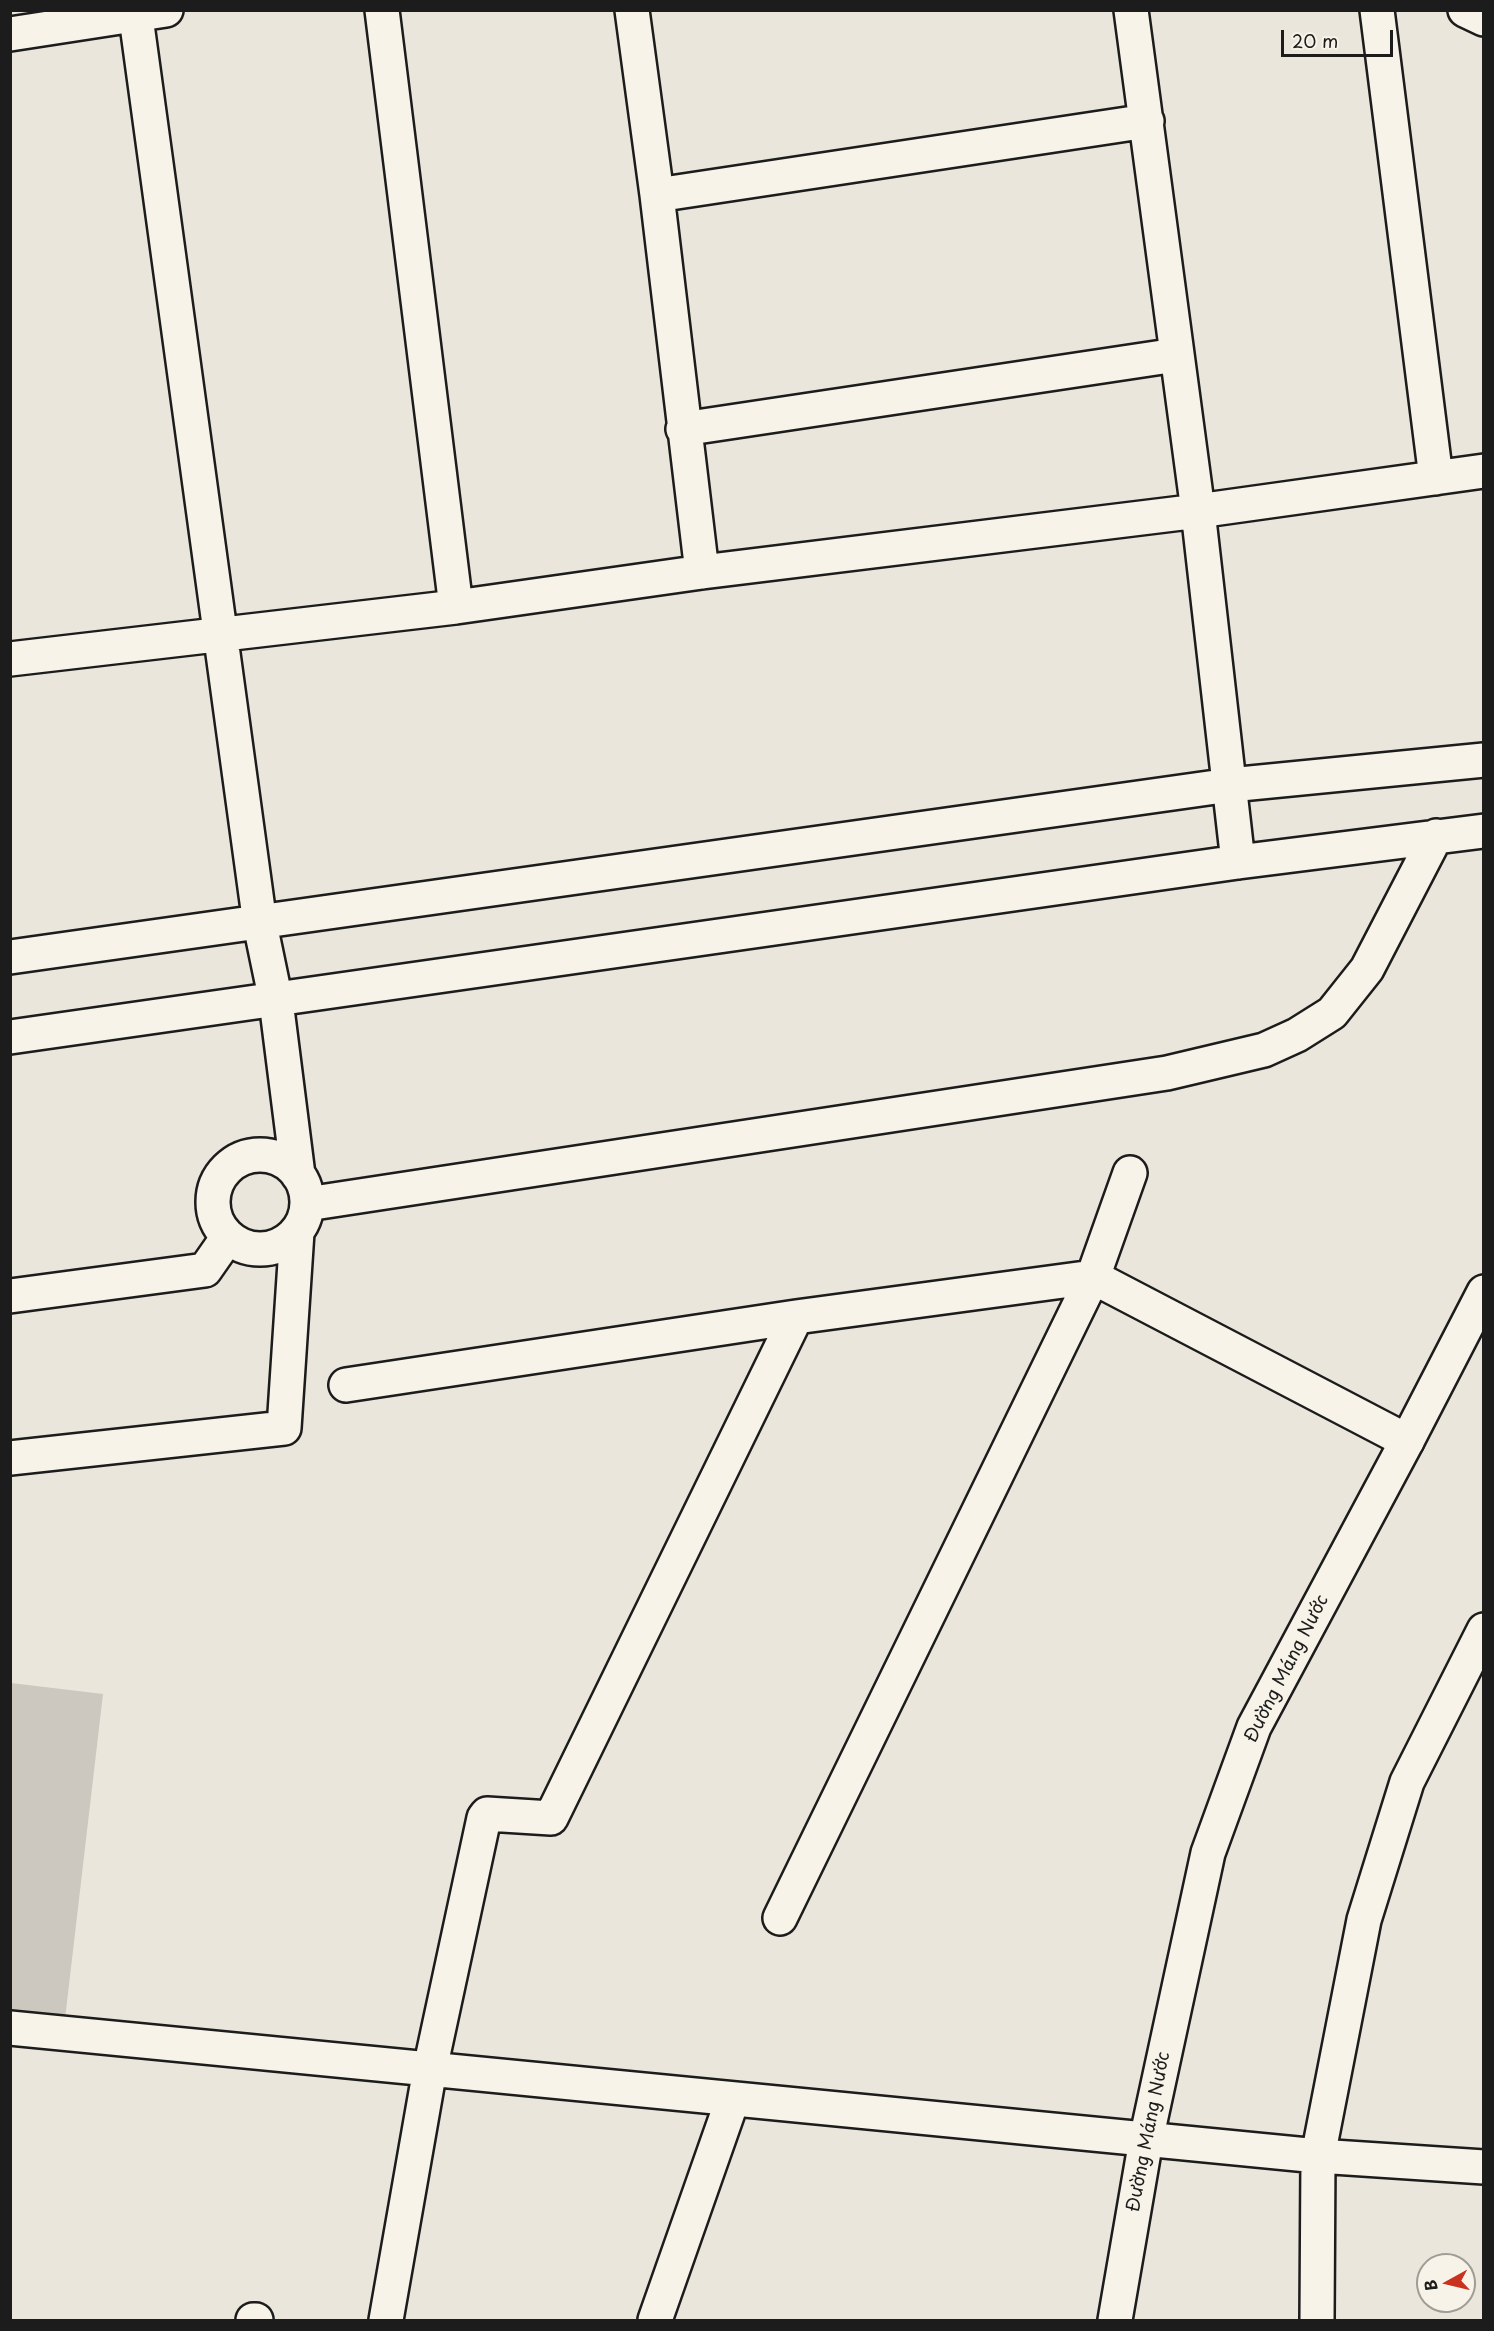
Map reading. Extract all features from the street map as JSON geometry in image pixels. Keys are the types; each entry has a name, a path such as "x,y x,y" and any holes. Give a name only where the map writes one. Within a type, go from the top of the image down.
{"street":[{"path":"382,10 456,607"},
{"path":"632,10 657,195 683,429 702,572"},
{"path":"1131,10 1198,511 1238,862"},
{"path":"1377,10 1436,478"},
{"path":"1465,10 1484,19"},
{"path":"10,34 146,12 222,636 260,924 276,1001 301,1204 284,1428 10,1458"},
{"path":"657,195 1147,121"},
{"path":"683,429 1176,355"},
{"path":"10,659 456,607 702,572 1198,511 1484,471"},
{"path":"10,957 260,924 1230,785 1484,760"},
{"path":"10,1037 276,1001 1238,862 1484,831"},
{"path":"301,1204 1167,1073 1263,1050 1298,1035 1332,1013 1367,969 1436,836"},
{"path":"257,1155 273,1157 287,1163 301,1204 285,1243 270,1249 255,1250 240,1246 228,1237 218,1224 213,1209 213,1194 219,1179 229,1167 242,1159 257,1155"},
{"path":"780,1918 1093,1277 1131,1173"},
{"path":"10,1296 205,1270 228,1237"},
{"path":"346,1384 796,1317 1093,1277 1407,1441"},
{"name":"Đường Máng Nước","path":"1115,2320 1146,2140 1208,1853 1254,1727 1484,1293"},
{"path":"386,2320 430,2069 484,1818 487,1814 551,1818 796,1317"},
{"path":"1317,2320 1318,2156 1364,1920 1407,1782 1484,1630"},
{"path":"10,2028 1146,2140 1318,2156 1484,2167"},
{"path":"655,2320 732,2100"}],"shaded area":[{"path":"11,1683 103,1694 65,2019 11,2013"}]}
